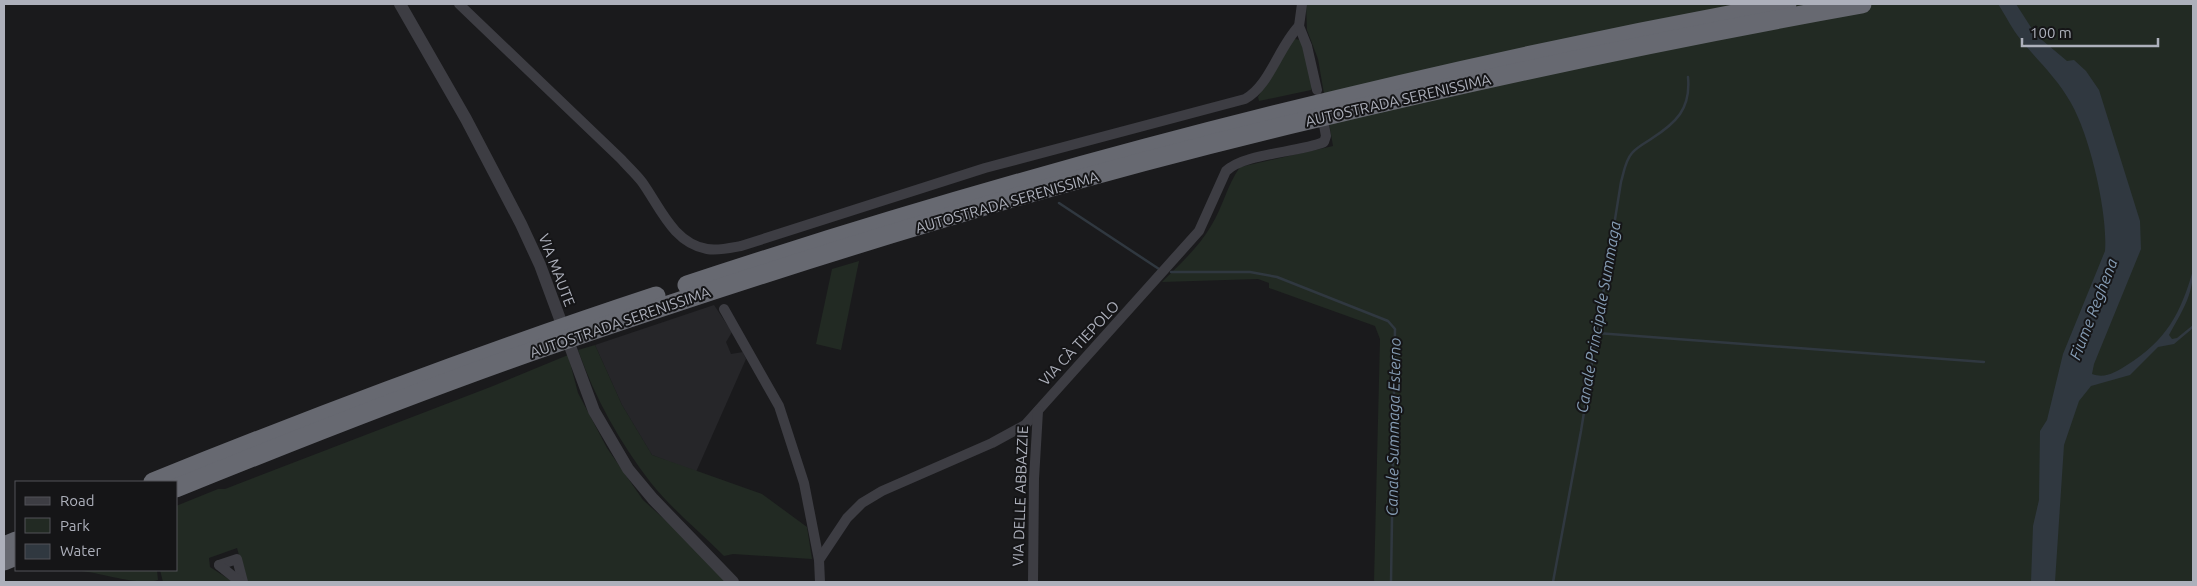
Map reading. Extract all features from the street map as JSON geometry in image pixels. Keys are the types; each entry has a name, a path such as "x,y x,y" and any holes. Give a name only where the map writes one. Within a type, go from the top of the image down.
{"highway":[{"name":"AUTOSTRADA SERENISSIMA","path":"155,481 335,409 550,331 804,246 1040,177 1308,106 1539,53 1787,4"},
{"name":"AUTOSTRADA SERENISSIMA","path":"178,487 348,419 551,345 809,259 1070,182 1306,120 1542,67 1739,26 1862,4"}],"street":[{"name":"VIA MAUTE","path":"400,4 515,212 540,265 575,364 594,411 628,469 653,499 733,582"},
{"path":"459,4 621,159 642,182 670,225 683,240 693,246 708,250 741,246 985,168 1245,99 1255,93 1288,38 1299,26"},
{"path":"1302,4 1299,26 1307,46 1317,90"},
{"name":"VIA CÀ TIEPOLO","path":"819,560 846,518 862,503 882,491 1014,432 1025,425 1118,324 1199,230 1226,171 1232,166 1247,160 1313,147 1324,142 1326,136 1324,125"},
{"path":"724,309 780,406 804,484 819,560 820,582"},
{"name":"VIA DELLE ABBAZZIE","path":"1033,582 1034,479 1038,410"}],"shaded area":[{"path":"714,305 732,332 726,342 731,354 743,352 746,359 696,472 652,455 622,405 595,345"}],"green space":[{"path":"1306,4 2193,4 2193,582 1374,582 1380,339 1375,326 1269,288 1269,283 1258,279 1162,282 1188,256 1206,234 1240,167 1333,146 1318,59 1307,30"},
{"path":"1295,39 1301,40 1313,85 1311,90 1259,101 1258,97 1290,42"},
{"path":"859,261 841,350 816,344 832,269"},
{"path":"595,345 622,405 652,455 762,494 807,527 812,559 733,554 724,556 677,511 659,493 640,468 600,403 578,350"},
{"path":"568,355 578,393 607,448 643,500 674,528 727,582 247,582 237,548 209,558 210,567 233,582 163,582 160,571 178,571 178,505 493,386"},
{"path":"83,571 157,571 158,580 131,580"}],"water":[{"name":"Fiume Reghena","path":"1998,4 2016,4 2036,35 2067,61 2074,60 2086,71 2099,90 2140,221 2141,249 2094,364 2092,374 2101,376 2115,372 2141,356 2162,336 2177,313 2193,270 2189,296 2169,335 2172,339 2177,338 2193,325 2193,328 2174,344 2158,347 2130,375 2091,386 2079,401 2064,445 2055,582 2031,582 2033,526 2039,500 2040,431 2047,420 2063,354 2105,251 2104,217 2091,155 2078,117 2066,94 2027,48"}],"waterway":[{"name":"Canale Principale Summaga","path":"1553,582 1581,431 1621,182 1628,160 1634,151 1668,127 1680,114 1687,98 1688,77"},
{"name":"Canale Summaga Esterno","path":"1059,203 1159,269"},
{"name":"Canale Summaga Esterno","path":"1171,272 1250,272 1277,277 1388,321 1395,329 1391,582"},
{"path":"1597,333 1984,362"}]}
